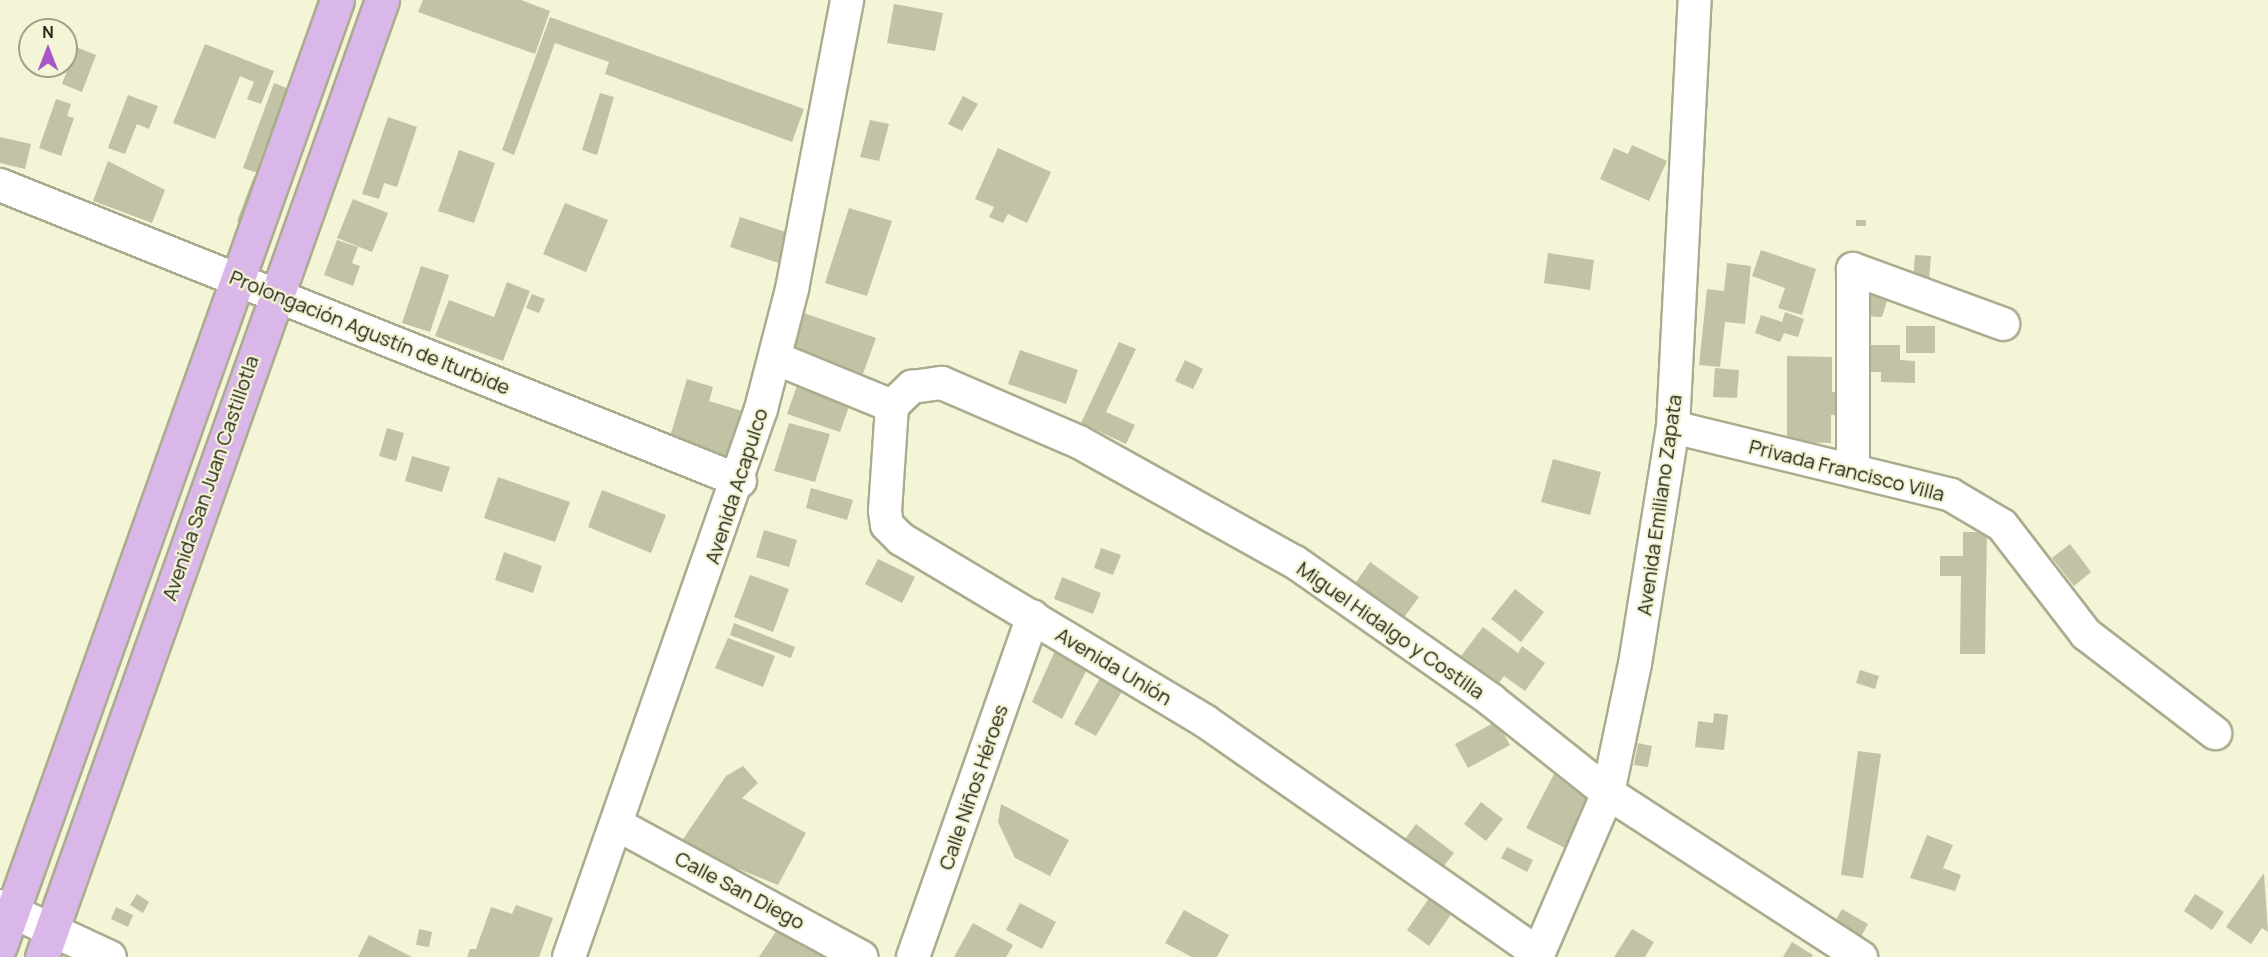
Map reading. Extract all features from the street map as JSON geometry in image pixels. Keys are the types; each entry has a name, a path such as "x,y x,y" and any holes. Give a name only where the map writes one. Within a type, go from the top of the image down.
{"main road":[{"name":"Avenida San Juan Castillotla","path":"0,946 6,909 241,280 337,0"},
{"name":"Avenida San Juan Castillotla","path":"47,943 275,294 382,0"}],"street":[{"name":"Avenida Acapulco","path":"569,957 740,481 775,358 848,0"},
{"name":"Avenida Emiliano Zapata","path":"1538,955 1608,793 1673,428 1695,0"},
{"name":"Prolongación Agustín de Iturbide","path":"0,185 740,481"},
{"path":"1853,470 1853,269 2003,324"},
{"path":"775,358 892,406"},
{"name":"Miguel Hidalgo y Costilla","path":"892,406 912,387 942,383 1079,442 1294,562 1491,700 1608,793 1861,957"},
{"name":"Avenida Unión","path":"892,406 887,525 901,539 1205,721 1538,955"},
{"name":"Privada Francisco Villa","path":"1673,428 1951,495 2002,525 2086,634 2215,733"},
{"name":"Calle Niños Héroes","path":"913,957 1033,617"},
{"name":"Calle San Diego","path":"618,825 861,957"},
{"path":"6,909 47,943 110,957"}],"building":[{"path":"423,0 521,0 550,11 535,54 418,12"},
{"path":"894,4 943,13 935,51 887,43"},
{"path":"550,17 804,109 792,142 605,74 609,62 555,43 514,155 502,150"},
{"path":"205,44 274,71 261,104 247,99 254,82 240,76 215,139 173,123"},
{"path":"78,48 96,55 82,92 62,84 64,78 78,78"},
{"path":"274,83 300,93 269,177 243,168"},
{"path":"600,93 614,97 597,155 582,150"},
{"path":"128,95 158,106 149,129 137,124 125,154 108,148"},
{"path":"963,96 978,104 962,131 948,124"},
{"path":"56,99 71,104 67,116 74,118 61,156 39,148"},
{"path":"388,117 417,127 397,187 384,183 379,199 362,194"},
{"path":"870,120 889,124 879,161 860,157"},
{"path":"0,137 31,144 25,169 0,163"},
{"path":"1632,145 1667,161 1649,201 1600,179 1614,148 1628,154"},
{"path":"998,148 1051,172 1027,223 1008,214 1003,223 989,217 994,207 975,199"},
{"path":"459,150 495,163 474,223 438,211"},
{"path":"108,161 165,190 152,223 93,201"},
{"path":"254,176 270,183 253,227 237,221"},
{"path":"353,199 388,213 372,252 337,238"},
{"path":"565,203 608,220 586,272 543,254"},
{"path":"849,208 892,221 867,296 825,283"},
{"path":"740,217 792,234 782,264 730,247"},
{"path":"1856,220 1866,220 1866,226 1856,226"},
{"path":"337,240 358,247 352,263 360,266 353,286 324,275"},
{"path":"1761,250 1816,269 1802,315 1778,308 1785,288 1752,276"},
{"path":"1548,253 1594,260 1590,290 1544,283"},
{"path":"1915,255 1931,256 1929,280 1913,279"},
{"path":"1727,263 1751,266 1745,324 1725,322 1720,367 1699,365 1707,289 1724,291"},
{"path":"421,266 449,275 430,332 402,323"},
{"path":"507,282 530,291 503,361 435,336 449,300 494,317"},
{"path":"1864,289 1888,298 1882,317 1864,316"},
{"path":"532,294 545,299 539,313 526,308"},
{"path":"801,312 876,338 860,382 785,356"},
{"path":"1785,312 1804,319 1798,337 1784,333 1780,342 1755,333 1761,315 1782,322"},
{"path":"1906,326 1935,326 1935,353 1906,353"},
{"path":"1119,342 1136,349 1106,412 1135,425 1126,444 1081,423"},
{"path":"1861,345 1900,345 1900,360 1915,361 1915,383 1881,382 1881,372 1861,372"},
{"path":"1020,350 1078,370 1066,404 1008,384"},
{"path":"1787,356 1832,357 1832,392 1846,394 1846,416 1831,415 1831,443 1787,442"},
{"path":"1185,360 1203,369 1193,389 1175,381"},
{"path":"1715,368 1739,370 1737,398 1713,397"},
{"path":"687,379 713,387 709,401 752,414 738,461 669,440"},
{"path":"799,380 852,398 840,432 787,414"},
{"path":"789,423 830,434 815,482 774,471"},
{"path":"387,428 404,433 396,461 379,456"},
{"path":"412,456 450,467 442,492 405,481"},
{"path":"1553,459 1601,472 1590,515 1541,502"},
{"path":"498,477 570,502 555,542 484,518"},
{"path":"811,488 853,500 847,520 806,508"},
{"path":"602,490 666,515 651,553 588,527"},
{"path":"764,530 797,540 789,567 756,557"},
{"path":"1963,532 1987,532 1985,654 1960,654 1961,576 1940,576 1940,556 1963,556"},
{"path":"2070,544 2091,572 2074,586 2052,558"},
{"path":"1101,548 1121,555 1113,575 1094,568"},
{"path":"504,552 542,566 533,593 495,580"},
{"path":"878,559 915,577 902,603 865,584"},
{"path":"1370,562 1419,597 1402,620 1354,585"},
{"path":"750,575 789,589 773,632 734,617"},
{"path":"1062,577 1101,593 1093,614 1054,599"},
{"path":"1515,589 1544,612 1521,642 1491,619"},
{"path":"734,623 795,647 791,658 730,635"},
{"path":"1483,627 1518,653 1522,646 1545,663 1525,691 1504,676 1499,683 1461,656"},
{"path":"728,638 775,656 763,687 715,668"},
{"path":"1058,644 1091,661 1062,719 1032,702"},
{"path":"1108,664 1131,676 1096,736 1074,724"},
{"path":"1860,670 1879,676 1875,689 1856,683"},
{"path":"1714,713 1728,715 1724,750 1695,747 1698,721 1713,723"},
{"path":"1497,721 1510,745 1468,768 1455,744"},
{"path":"1638,743 1652,746 1648,767 1634,765"},
{"path":"1858,751 1881,754 1863,878 1841,875"},
{"path":"743,766 758,783 742,798 806,833 778,885 679,845 726,776"},
{"path":"1555,772 1596,793 1567,849 1526,828"},
{"path":"1481,802 1503,819 1486,841 1464,824"},
{"path":"1001,804 1069,840 1050,876 1015,858 998,822"},
{"path":"1416,824 1454,853 1440,871 1402,843"},
{"path":"1927,835 1953,845 1943,868 1961,875 1955,891 1910,878"},
{"path":"1507,847 1533,860 1527,872 1501,858"},
{"path":"2264,873 2268,932 2262,928 2251,944 2226,927"},
{"path":"137,894 149,902 143,913 130,905"},
{"path":"2195,894 2224,912 2212,930 2184,911"},
{"path":"1430,897 1452,913 1429,946 1407,930"},
{"path":"1020,903 1056,922 1042,949 1006,930"},
{"path":"516,905 553,918 539,957 467,957 470,949 476,949 491,907 512,914"},
{"path":"116,907 133,915 128,927 111,919"},
{"path":"1842,909 1868,924 1859,940 1833,925"},
{"path":"1184,910 1229,935 1217,957 1192,957 1165,943"},
{"path":"973,923 1013,945 1006,957 954,957"},
{"path":"781,924 830,957 759,957"},
{"path":"419,929 432,932 429,947 416,945"},
{"path":"1632,929 1654,942 1645,957 1614,957"},
{"path":"369,935 412,957 358,957"},
{"path":"1792,942 1813,955 1812,957 1783,957"}]}
